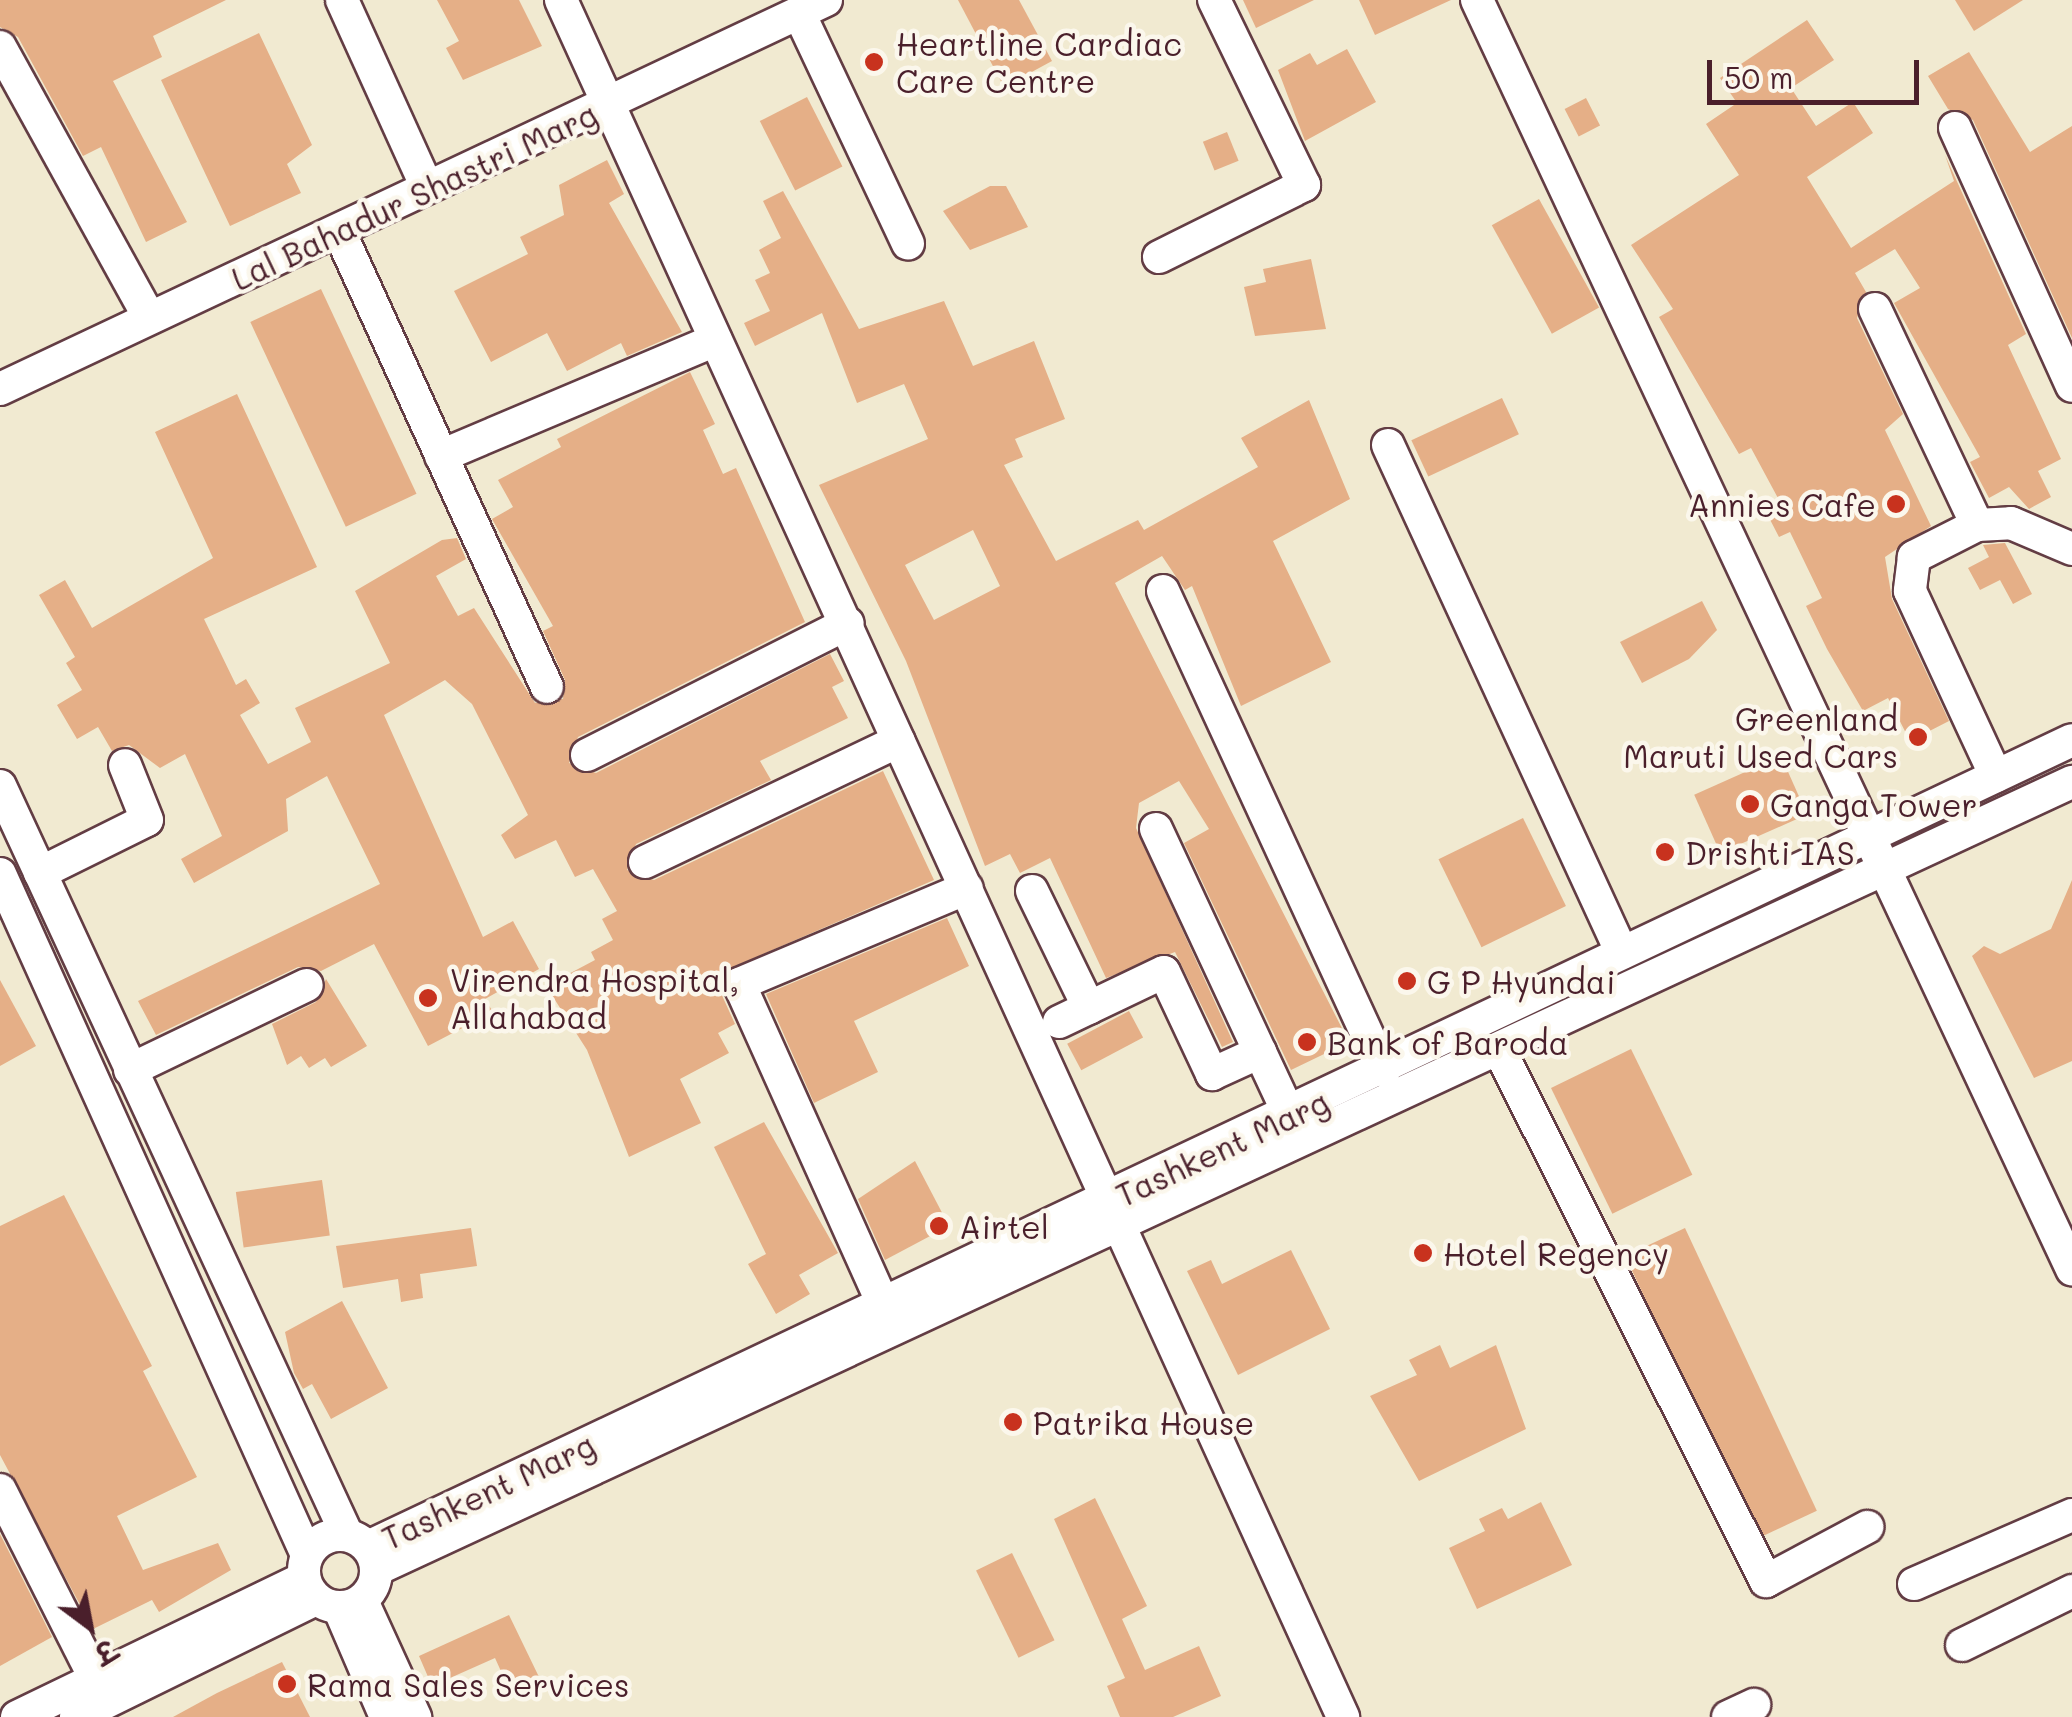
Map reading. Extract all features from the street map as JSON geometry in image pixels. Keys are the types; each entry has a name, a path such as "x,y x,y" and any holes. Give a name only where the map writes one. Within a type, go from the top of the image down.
{"street":[{"path":"342,0 426,186"},
{"path":"561,0 1344,1717"},
{"path":"1159,257 1304,185 1214,0"},
{"path":"1477,0 2072,1269"},
{"path":"813,7 908,244"},
{"name":"Lal Bahadur Shastri Marg","path":"0,388 339,231 426,186 609,106 813,7"},
{"path":"0,47 150,317"},
{"path":"1955,128 2072,386"},
{"path":"339,231 547,687"},
{"path":"1875,309 1978,524"},
{"path":"441,456 715,340"},
{"path":"1388,445 1622,952"},
{"path":"1996,776 1910,591 1914,557 1978,524 2011,523 2072,548"},
{"path":"1163,591 1384,1071"},
{"path":"587,755 848,624"},
{"name":"Tashkent Marg","path":"364,1550 1115,1212 1290,1116 1622,952 2072,740"},
{"path":"645,862 899,741"},
{"path":"40,873 147,820 125,765"},
{"name":"Tashkent Marg","path":"364,1550 884,1306 1500,1051 2072,782"},
{"path":"0,786 130,1070 364,1550"},
{"path":"1156,830 1290,1116"},
{"path":"0,874 386,1717"},
{"path":"884,1306 739,984 966,888"},
{"path":"1032,891 1074,1015 1212,948"},
{"path":"1164,972 1212,1074 1260,1052"},
{"path":"130,1070 307,985"},
{"path":"1500,1051 1766,1580 1867,1527"},
{"path":"0,1490 96,1680"},
{"path":"1914,1584 2072,1515"},
{"path":"364,1550 324,1538 326,1588 415,1717"},
{"path":"76,1717 326,1588 364,1550"},
{"path":"17,1717 96,1680 326,1588"},
{"path":"1962,1645 2072,1591"}],"building":[{"path":"0,0 226,0 153,36 162,57 113,81 187,222 146,242 101,147 83,156 18,37 0,27"},
{"path":"437,0 519,0 542,46 463,80 446,48 459,41"},
{"path":"958,0 1019,0 1052,61 1004,87"},
{"path":"1243,0 1314,0 1256,28"},
{"path":"1359,0 1451,0 1375,35"},
{"path":"1955,0 2023,0 1974,31"},
{"path":"1807,20 1834,60 1791,88 1816,126 1853,102 1873,133 1807,177 1851,248 1954,181 1945,155 2026,334 2008,345 2061,459 2038,471 2051,497 2029,509 2009,487 1989,498 1970,462 1980,457 1894,303 1920,288 1895,249 1855,273 1866,292 1857,318 1903,414 1885,430 1931,526 1885,557 1892,599 1949,721 1910,741 1888,698 1863,711 1827,649 1806,606 1822,598 1790,532 1779,537 1764,508 1779,500 1751,448 1739,454 1659,317 1673,309 1631,245 1739,175 1706,124 1737,103 1720,78"},
{"path":"259,33 312,145 287,164 301,193 230,226 161,80"},
{"path":"1347,49 1376,102 1305,141 1278,70 1310,53 1317,65"},
{"path":"1969,52 2030,152 2072,126 2072,338 1973,120 1948,109 1928,76"},
{"path":"807,97 842,166 795,191 760,121"},
{"path":"1586,98 1600,126 1579,137 1565,109"},
{"path":"1227,132 1239,161 1215,170 1203,142"},
{"path":"607,160 624,194 609,203 682,332 627,356 621,343 567,371 547,333 491,362 454,291 528,254 520,237 564,215 559,185"},
{"path":"990,186 1006,186 1028,227 970,250 943,211"},
{"path":"783,191 859,329 944,301 973,366 1034,341 1065,419 1015,439 1023,457 1004,465 1056,561 1138,520 1144,530 1258,467 1241,438 1309,400 1350,499 1273,541 1331,662 1241,706 1192,586 1185,590 1162,556 1115,583 1349,1042 1291,1070 1184,843 1209,829 1179,781 1139,803 1136,828 1233,1042 1222,1047 1175,952 1106,978 1050,858 1020,873 1010,854 985,866 906,661 819,485 928,439 904,384 857,403 822,313 755,346 744,323 770,311 755,280 770,273 759,250 781,238 763,201","holes":["973,530 1000,586 934,620 905,565"]},
{"path":"1539,199 1599,307 1552,334 1492,225"},
{"path":"1311,259 1326,329 1255,336 1244,287 1266,282 1263,269"},
{"path":"321,289 417,494 346,527 250,322"},
{"path":"690,372 715,424 703,430 723,474 736,468 805,622 578,737 569,763 596,773 830,654 844,681 832,687 848,718 760,761 771,780 636,844 627,870 654,880 883,771 934,880 724,971 720,991 735,1024 718,1033 729,1053 680,1079 701,1123 629,1157 587,1050 546,986 595,960 591,952 613,940 602,919 617,911 593,869 575,877 556,840 515,859 501,835 528,815 472,704 445,680 384,715 483,937 513,921 539,969 485,999 493,1012 428,1046 374,944 321,971 298,967 156,1035 138,1001 380,884 327,776 286,799 288,831 194,883 181,859 222,836 185,754 160,768 129,745 112,751 98,727 77,739 57,705 82,690 66,663 75,657 39,595 65,580 92,628 213,558 155,432 237,394 317,567 204,619 236,685 246,679 260,703 240,715 268,764 311,742 295,708 390,663 355,591 442,540 457,538 466,559 436,576 458,616 474,608 535,703 563,699 565,680 543,631 553,626 492,519 513,507 498,480 561,447 557,439"},
{"path":"1502,398 1519,434 1428,477 1411,440"},
{"path":"2005,543 2032,594 2013,604 2000,580 1980,590 1968,568 1989,557 1983,545"},
{"path":"1702,601 1717,630 1689,659 1642,683 1620,642"},
{"name":"Ganga Tower","path":"1781,756 1807,814 1720,853 1694,795"},
{"path":"1523,818 1566,906 1481,947 1439,859"},
{"path":"2072,880 2072,1061 2034,1078 1972,956 1984,946 2000,954 2051,929"},
{"path":"947,918 969,966 854,1021 878,1072 814,1103 766,994"},
{"path":"326,979 367,1046 331,1067 325,1058 309,1068 301,1056 287,1065 272,1024 316,1002"},
{"path":"0,980 36,1046 0,1066"},
{"path":"1129,1011 1143,1037 1081,1070 1067,1044"},
{"path":"1631,1049 1692,1175 1612,1214 1551,1088"},
{"path":"764,1122 838,1253 799,1275 810,1294 776,1314 748,1264 766,1254 714,1147"},
{"path":"915,1161 949,1226 885,1260 858,1199"},
{"path":"322,1180 330,1235 244,1248 236,1192"},
{"path":"64,1195 152,1366 143,1371 197,1477 117,1516 143,1570 218,1543 231,1570 159,1612 152,1600 93,1629 0,1455 0,1226"},
{"path":"471,1228 477,1266 420,1274 423,1298 401,1302 398,1279 343,1288 336,1246"},
{"path":"1685,1228 1817,1511 1757,1539 1625,1256"},
{"path":"1291,1250 1330,1329 1238,1375 1187,1271 1211,1260 1222,1284"},
{"path":"342,1301 388,1388 331,1419 312,1384 303,1389 294,1373 285,1332"},
{"path":"1440,1345 1450,1368 1496,1345 1526,1429 1419,1481 1370,1396 1417,1375 1409,1360"},
{"path":"1095,1498 1147,1606 1122,1619 1145,1670 1199,1646 1221,1696 1173,1717 1120,1717 1107,1686 1125,1678 1054,1519"},
{"path":"1541,1502 1572,1565 1477,1609 1449,1548 1485,1531 1479,1519 1502,1508 1508,1519"},
{"path":"0,1534 52,1637 0,1666"},
{"path":"1012,1553 1055,1640 1019,1658 976,1571"},
{"path":"509,1615 539,1677 509,1689 495,1658 432,1686 419,1656"},
{"path":"282,1662 310,1717 173,1717 217,1693"}],"place":[{"name":"Heartline Cardiac Care Centre","path":"874,62"},
{"name":"Annies Cafe","path":"1896,504"},
{"name":"Greenland Maruti Used Cars","path":"1918,737"},
{"name":"Ganga Tower","path":"1750,804"},
{"name":"Drishti IAS","path":"1665,852"},
{"name":"G P Hyundai","path":"1407,981"},
{"name":"Virendra Hospital, Allahabad","path":"428,998"},
{"name":"Bank of Baroda","path":"1307,1042"},
{"name":"Airtel","path":"939,1226"},
{"name":"Hotel Regency","path":"1423,1253"},
{"name":"Patrika House","path":"1013,1422"},
{"name":"Rama Sales Services","path":"287,1684"}]}
